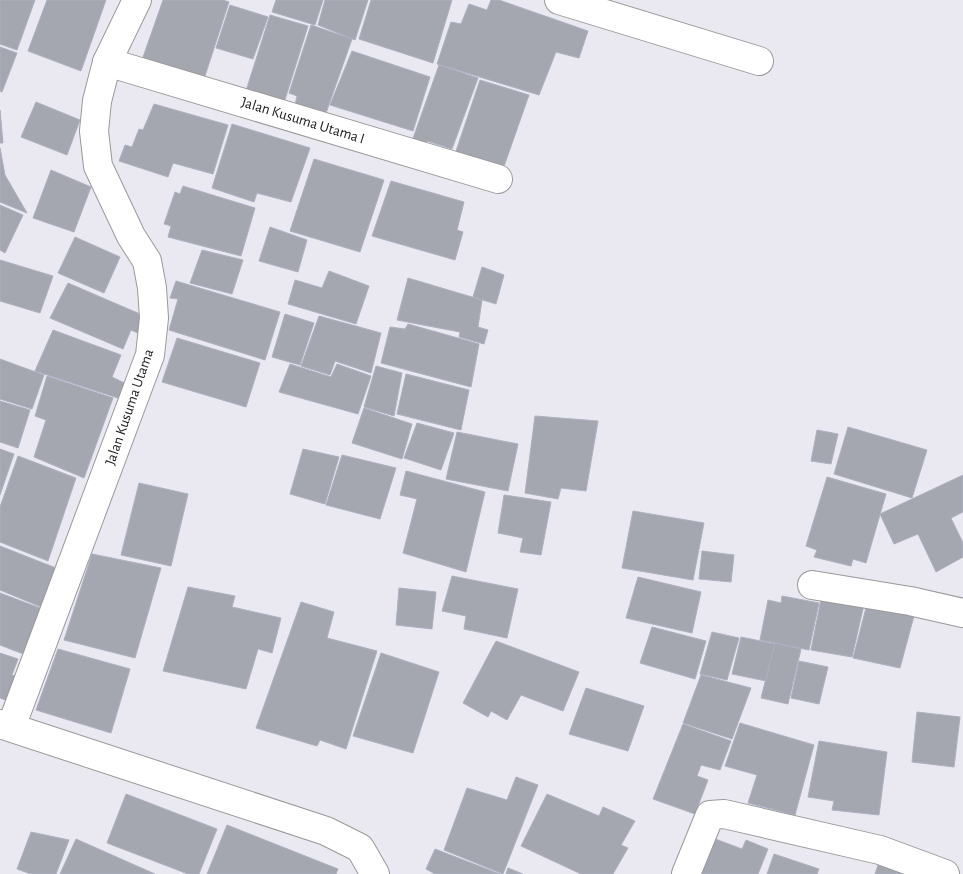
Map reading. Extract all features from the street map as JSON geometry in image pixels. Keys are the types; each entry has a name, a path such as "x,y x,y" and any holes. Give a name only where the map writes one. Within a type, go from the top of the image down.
{"street":[{"name":"Jalan Kusuma Utama","path":"5,726 150,355 154,318 152,288 147,261 131,236 98,166 94,131 94,116 107,62 136,0"},
{"path":"559,0 759,61"},
{"name":"Jalan Kusuma Utama I","path":"107,62 498,179"},
{"path":"812,585 910,601 963,613"},
{"path":"5,726 326,831 360,848 375,874"},
{"path":"686,874 710,815 724,814 880,850 945,874"}],"building":[{"path":"0,0 35,0 17,50 0,44"},
{"path":"47,0 106,0 81,71 28,51"},
{"path":"163,0 223,0 229,2 204,79 142,60"},
{"path":"276,0 323,0 315,25 272,12"},
{"path":"325,0 368,0 355,40 318,25"},
{"path":"371,0 452,0 433,63 359,39"},
{"path":"491,0 499,0 588,31 579,58 556,52 539,95 437,64 451,22 461,24 469,4 487,10"},
{"path":"230,5 268,17 253,59 216,48"},
{"path":"270,15 308,26 283,106 245,94"},
{"path":"311,25 352,39 325,116 295,105 297,96 289,93"},
{"path":"0,47 17,53 2,92 0,91"},
{"path":"352,51 430,77 413,131 330,105"},
{"path":"439,65 478,78 452,149 427,141 424,148 411,144"},
{"path":"480,80 529,95 502,172 454,157"},
{"path":"36,102 80,120 67,155 21,137"},
{"path":"154,104 228,125 213,174 173,163 168,177 119,161 125,145 132,147 139,129 143,130"},
{"path":"0,110 3,143 0,143"},
{"path":"232,124 310,148 291,202 257,193 254,202 212,188"},
{"path":"0,148 5,175 27,213 0,202"},
{"path":"314,159 384,180 360,252 290,231"},
{"path":"51,170 91,187 74,232 33,218"},
{"path":"391,181 464,202 457,230 463,232 455,260 372,236"},
{"path":"183,186 255,208 241,256 168,237 171,226 164,224 175,192 180,194"},
{"path":"0,205 23,215 5,253 0,250"},
{"path":"270,227 307,240 298,272 259,261"},
{"path":"75,237 120,257 104,293 58,273"},
{"path":"202,250 243,260 232,294 190,283"},
{"path":"0,260 53,276 40,313 0,301"},
{"path":"482,267 504,275 496,304 473,297"},
{"path":"329,271 369,286 356,324 288,304 295,280 322,288"},
{"path":"408,278 482,300 478,327 488,330 484,344 459,337 460,332 397,320"},
{"path":"176,281 280,312 265,360 169,330 178,299 170,298"},
{"path":"68,283 147,317 140,334 131,330 123,349 50,318"},
{"path":"285,314 314,323 300,365 272,357"},
{"path":"319,316 381,333 371,373 335,361 330,375 301,366"},
{"path":"408,324 479,344 471,387 381,363 390,327 405,329"},
{"path":"53,330 121,355 112,377 133,387 127,401 35,371"},
{"path":"177,338 260,363 246,407 162,382"},
{"path":"0,359 44,375 32,409 0,399"},
{"path":"290,364 331,377 337,364 371,376 358,414 279,392"},
{"path":"376,366 402,373 394,416 364,407"},
{"path":"406,374 469,390 461,430 397,414"},
{"path":"47,376 113,398 84,478 34,457 46,420 35,416"},
{"path":"0,401 30,410 18,448 0,442"},
{"path":"364,408 412,424 402,459 352,443"},
{"path":"535,416 598,421 586,491 561,488 558,499 525,493"},
{"path":"417,423 454,433 441,470 404,458"},
{"path":"848,427 927,450 912,498 834,474"},
{"path":"817,430 838,434 831,464 811,461"},
{"path":"457,432 518,444 508,491 446,479"},
{"path":"0,449 14,454 0,495"},
{"path":"303,449 339,457 325,504 290,494"},
{"path":"342,455 396,468 380,519 326,505"},
{"path":"18,456 76,478 48,561 0,542 0,507"},
{"path":"406,471 485,492 466,572 403,553 417,499 400,495"},
{"path":"963,475 963,512 951,518 963,543 963,557 936,572 918,534 894,544 880,514"},
{"path":"827,477 886,494 866,563 853,559 851,566 814,557 817,550 806,546"},
{"path":"139,483 188,494 171,566 121,555"},
{"path":"504,495 551,502 541,555 520,552 523,538 498,533"},
{"path":"633,511 704,523 693,580 622,568"},
{"path":"0,546 56,568 41,607 0,590"},
{"path":"702,551 734,555 731,582 699,579"},
{"path":"92,554 161,568 135,658 64,640"},
{"path":"452,576 518,589 507,638 464,629 466,616 442,611"},
{"path":"638,577 701,592 692,633 626,618"},
{"path":"188,587 235,596 232,607 281,618 272,653 258,649 246,689 163,671"},
{"path":"399,588 436,592 432,629 396,625"},
{"path":"0,593 48,611 31,657 0,645"},
{"path":"822,594 865,600 852,657 811,650"},
{"path":"782,596 819,603 809,650 760,640 768,600 781,603"},
{"path":"301,602 334,612 327,638 377,651 346,749 320,740 317,746 256,728"},
{"path":"867,604 914,616 900,668 853,658"},
{"path":"652,627 706,641 695,679 640,663"},
{"path":"712,632 739,638 727,680 700,674"},
{"path":"741,637 775,644 766,681 732,674"},
{"path":"496,641 579,672 563,711 521,695 507,720 491,711 488,717 463,703"},
{"path":"775,643 801,649 788,704 761,698"},
{"path":"58,649 130,669 111,733 36,710"},
{"path":"0,653 18,659 12,675 22,679 13,703 0,698"},
{"path":"381,653 439,672 413,753 353,736"},
{"path":"799,661 828,667 819,704 791,698"},
{"path":"701,675 751,688 732,739 683,723"},
{"path":"586,688 644,706 628,751 569,734"},
{"path":"917,712 960,717 954,767 912,762"},
{"path":"740,723 814,745 795,815 748,803 757,775 725,766"},
{"path":"683,724 731,741 720,770 701,765 697,776 708,780 695,814 653,799"},
{"path":"819,741 887,752 879,815 832,810 834,801 808,797"},
{"path":"516,777 538,785 503,874 444,850 467,788 507,800"},
{"path":"126,794 217,829 199,874 188,874 107,843"},
{"path":"547,794 599,816 603,807 635,821 621,845 628,848 613,874 581,874 521,846"},
{"path":"227,825 338,869 336,874 207,874"},
{"path":"31,832 69,840 56,874 31,874 17,869"},
{"path":"710,837 742,849 746,840 768,849 758,874 701,874 696,872"},
{"path":"76,839 155,874 60,874"},
{"path":"435,849 500,874 435,874 426,869"},
{"path":"774,854 819,869 817,874 767,874"},
{"path":"878,865 916,873 875,874"},
{"path":"508,868 523,874 506,874"}]}
